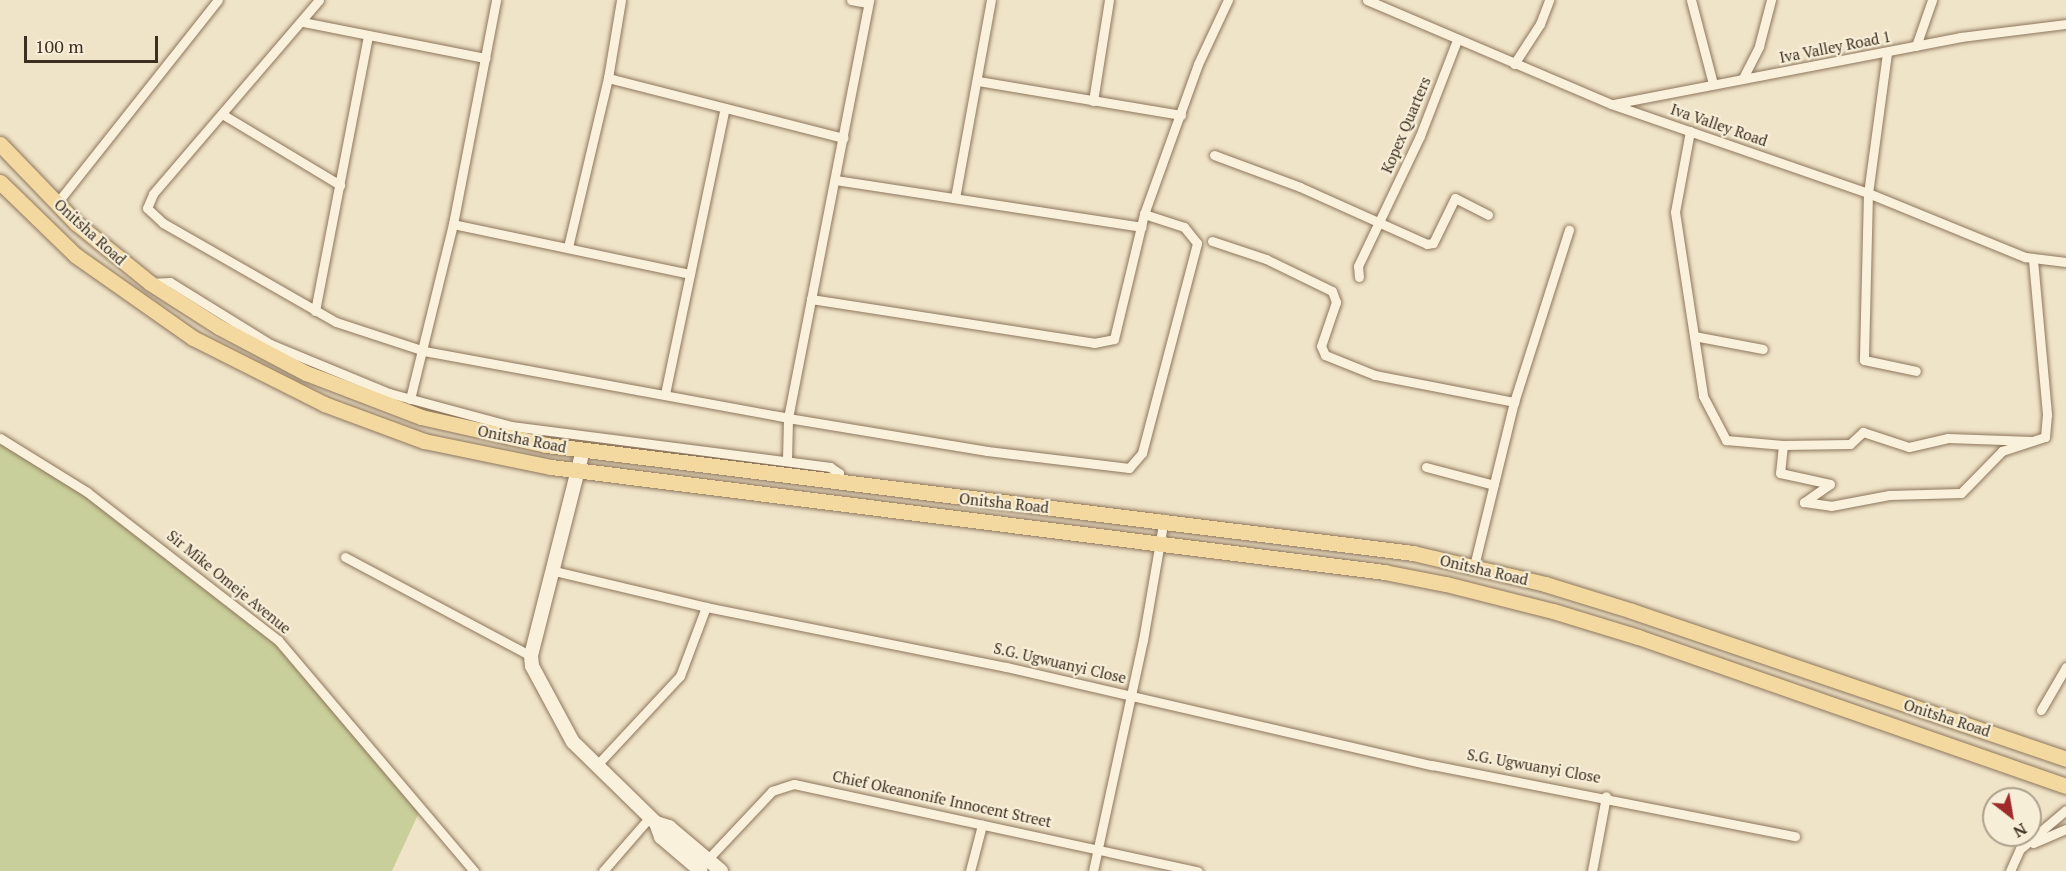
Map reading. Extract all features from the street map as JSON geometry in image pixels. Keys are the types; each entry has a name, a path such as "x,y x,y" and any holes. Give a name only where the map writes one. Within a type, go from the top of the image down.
{"main road":[{"name":"Onitsha Road","path":"0,144 57,203 150,283 228,332 316,377 432,420 583,450 838,483 1164,519 1413,553 1474,566 1632,612 2066,759"},
{"name":"Onitsha Road","path":"0,182 83,261 133,299 234,362 324,405 424,441 578,471 1384,572 1553,611 2066,786"},
{"path":"583,450 531,656 556,716 596,766 653,820 669,827 704,866 721,871"}],"street":[{"path":"57,203 218,0"},
{"path":"319,0 303,22 153,194 147,208 163,223 336,322 424,351 788,418 987,451 1129,468 1142,453 1197,243 1184,227 1144,214"},
{"path":"410,399 424,351 453,224 496,0"},
{"path":"568,247 608,78 621,0"},
{"path":"787,460 788,418 869,1 851,0"},
{"path":"955,198 991,0"},
{"path":"1093,101 1109,0"},
{"path":"811,300 1106,343 1114,339 1119,328 1144,214 1198,64 1228,0"},
{"name":"Iva Valley Road","path":"1367,0 1611,104 1868,193 2033,259 2066,262"},
{"path":"1514,64 1540,24 1549,0"},
{"path":"1690,0 1713,84"},
{"path":"1743,78 1759,46 1771,0"},
{"path":"1916,46 1932,0"},
{"path":"303,22 485,58"},
{"name":"Iva Valley Road 1","path":"1611,104 1916,46 2066,24"},
{"path":"315,311 368,35"},
{"name":"Kopex Quarters","path":"1359,277 1358,266 1420,136 1457,40"},
{"path":"1887,53 1868,193 1864,360 1916,371"},
{"path":"608,78 843,138"},
{"path":"978,81 1181,115"},
{"path":"665,394 725,108"},
{"path":"222,114 340,184"},
{"path":"1690,131 1675,212 1703,396 1726,440 1783,445 1838,446 1850,444 1863,432 1909,447 1948,438 2041,441"},
{"path":"1214,155 1379,221 1422,243 1433,243 1455,198 1488,215"},
{"path":"835,180 1141,227"},
{"path":"453,224 690,274"},
{"path":"1474,566 1514,402 1569,230"},
{"path":"1212,241 1266,259 1332,291 1336,302 1321,346 1325,355 1375,375 1514,402"},
{"path":"1783,445 1780,473 1830,484 1804,502 1831,506 1889,495 1961,493 2002,452 2041,441 2045,437 2047,414 2033,259"},
{"path":"150,283 170,282 270,344 410,399 511,426 787,460 835,470 838,483"},
{"path":"1694,336 1763,349"},
{"name":"Sir Mike Omeje Avenue","path":"0,438 87,492 278,640 474,871"},
{"path":"1426,467 1494,485"},
{"path":"1093,871 1161,544 1164,519"},
{"path":"345,557 531,656"},
{"name":"S.G. Ugwuanyi Close","path":"554,571 706,607 1130,696 1432,765 1606,796 1592,871"},
{"path":"596,766 680,676 706,607"},
{"path":"2041,710 2066,667"},
{"name":"Chief Okeanonife Innocent Street","path":"704,866 772,791 785,785 830,790 1198,871"},
{"path":"1606,796 1795,836"},
{"path":"2010,871 2020,849 2066,810"},
{"path":"603,871 653,820"},
{"path":"970,871 982,825"},
{"path":"2020,849 2066,829"}],"green space":[{"path":"0,442 87,492 278,640 421,808 392,871 0,871"}]}
